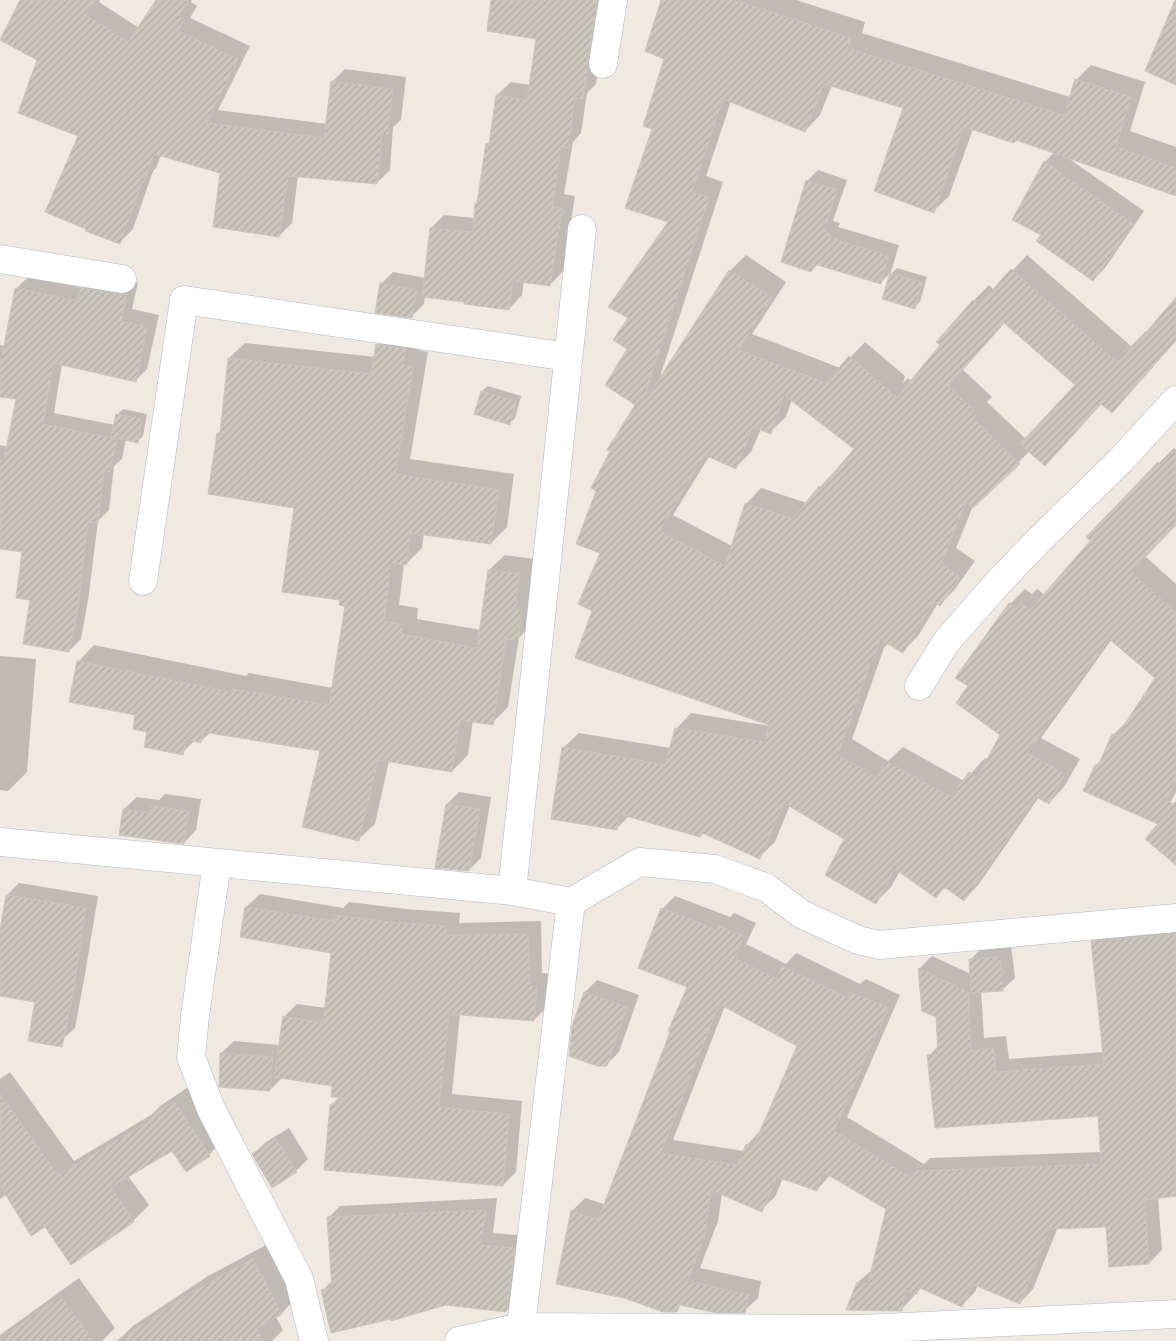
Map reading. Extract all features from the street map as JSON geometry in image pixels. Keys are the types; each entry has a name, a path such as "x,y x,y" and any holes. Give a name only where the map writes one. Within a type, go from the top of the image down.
{"street":[{"path":"603,64 613,0"},
{"path":"512,890 582,229"},
{"path":"0,258 122,279"},
{"path":"143,581 184,300 568,357"},
{"path":"919,686 946,642 996,585 1120,461 1176,400"},
{"path":"0,842 512,890 571,902 640,862 715,869 767,888 801,914 858,940 879,945 1176,918"},
{"path":"217,862 195,1016 191,1058 211,1109 299,1279 314,1341"},
{"path":"521,1327 571,902"},
{"path":"458,1341 521,1327 863,1329 1176,1314"}],"building":[{"path":"20,0 96,0 86,15 128,42 156,0 189,0 179,15 185,20 178,31 238,59 206,123 324,138 331,81 393,89 388,134 382,134 377,184 288,176 279,237 213,227 220,173 154,154 120,244 85,231 86,229 45,212 78,136 18,113 37,60 0,40"},
{"path":"491,0 597,0 583,99 575,98 568,148 561,147 552,207 562,209 550,286 513,281 509,310 422,297 430,228 473,232 475,203 477,203 486,143 489,144 496,95 527,100 536,39 487,31"},
{"path":"661,0 734,0 851,38 847,48 1064,115 1075,79 1131,97 1116,147 1176,168 1176,196 1016,140 1014,143 964,127 934,213 874,191 903,108 824,84 805,132 723,99 692,192 709,197 646,391 650,393 729,270 772,297 738,350 826,383 849,356 890,391 889,396 892,393 897,397 940,345 936,342 973,300 979,305 1011,269 1116,361 1129,345 1133,348 1176,297 1176,340 1112,413 1101,404 1045,466 1020,444 1075,385 1004,323 948,386 977,413 973,418 1020,464 973,508 966,502 941,564 960,577 940,606 934,602 903,653 880,639 838,755 877,778 886,761 951,797 969,772 977,778 1000,735 956,703 968,686 955,678 1009,603 1017,609 1021,603 1030,610 1090,541 1086,537 1158,462 1161,465 1176,449 1176,525 1131,572 1176,613 1176,781 1166,799 1173,804 1176,801 1176,865 1145,839 1158,824 1083,791 1095,765 1098,766 1112,734 1117,736 1155,678 1109,639 1027,753 1065,774 1049,804 1036,797 964,901 944,887 936,898 895,869 876,904 825,875 844,839 784,803 760,859 702,833 700,837 619,814 617,830 551,819 562,747 665,765 675,728 765,742 769,725 575,658 592,611 578,604 600,553 576,544 596,491 591,488 610,451 607,450 635,405 605,385 627,349 613,340 628,318 608,307 668,222 625,208 652,129 643,126 664,59 645,51","holes":["784,395 854,449 821,488 819,486 793,519 745,503 725,566 659,531 705,455 736,469 753,427 771,434"]},
{"path":"1176,0 1176,85 1145,71"},
{"path":"1044,161 1133,224 1093,281 1036,241 1041,235 1012,220"},
{"path":"806,180 837,190 824,231 830,233 829,237 889,256 881,284 814,264 811,272 781,262"},
{"path":"890,273 922,283 915,309 882,299"},
{"path":"380,283 417,290 412,318 375,313"},
{"path":"15,288 78,301 81,288 127,294 121,321 147,327 136,382 53,363 43,424 117,439 110,472 104,471 98,523 88,522 78,607 69,652 23,644 30,600 16,598 22,552 0,549 0,459 4,460 16,399 0,397 0,366"},
{"path":"376,344 406,349 403,365 413,367 395,474 499,490 491,544 410,533 407,565 391,563 384,621 403,624 401,634 477,648 488,570 520,574 515,609 522,610 518,640 506,639 493,725 460,720 452,772 378,760 359,841 302,827 320,751 203,732 201,743 186,739 183,755 144,747 147,732 133,729 135,715 69,702 77,661 231,692 232,689 329,705 345,606 339,605 340,600 282,592 294,508 208,494 217,433 220,433 228,358 371,374"},
{"path":"481,391 516,401 510,425 474,414"},
{"path":"116,414 142,419 138,443 111,437"},
{"path":"446,804 480,809 469,871 435,868"},
{"path":"151,806 189,811 184,844 119,835 123,809 150,813"},
{"path":"6,895 86,908 73,994 62,1047 28,1041 35,1002 0,996 0,930"},
{"path":"245,907 334,921 334,915 447,926 446,935 528,934 530,986 537,987 534,1021 449,1014 439,1107 509,1114 503,1186 324,1170 330,1105 342,1098 331,1097 332,1086 274,1077 283,1016 323,1023 331,953 240,937"},
{"path":"661,908 717,930 719,926 744,936 734,958 776,979 782,966 848,998 851,992 888,1008 834,1131 912,1178 916,1171 1101,1164 1098,1116 935,1128 927,1055 938,1054 936,1017 922,1011 918,968 968,992 971,1051 993,1048 996,1072 1104,1064 1091,941 1176,934 1176,1196 1145,1200 1149,1264 1109,1267 1106,1227 1050,1229 1020,1304 972,1284 962,1307 918,1287 917,1294 905,1291 902,1311 846,1310 857,1282 868,1284 886,1209 823,1172 817,1191 777,1177 762,1212 711,1190 705,1235 688,1281 749,1295 745,1313 717,1313 680,1305 677,1312 663,1312 624,1298 556,1284 571,1210 598,1220 670,1032 668,1031 687,987 638,968","holes":["719,1004 797,1046 753,1147 746,1144 737,1165 661,1153"]},
{"path":"1000,957 1003,991 971,993 969,959"},
{"path":"584,992 627,1007 607,1066 597,1066 569,1056 572,1026"},
{"path":"220,1053 273,1057 270,1091 219,1087"},
{"path":"0,1094 58,1175 145,1124 143,1121 174,1101 210,1156 186,1172 172,1151 111,1187 134,1222 71,1265 45,1227 31,1236 0,1186"},
{"path":"276,1139 297,1172 272,1188 252,1154"},
{"path":"486,1210 481,1245 515,1248 506,1312 446,1305 391,1321 391,1319 331,1333 321,1290 332,1288 327,1217"},
{"path":"253,1259 282,1314 256,1329 263,1341 116,1341 190,1293"},
{"path":"60,1296 93,1341 0,1341 0,1339"}]}
